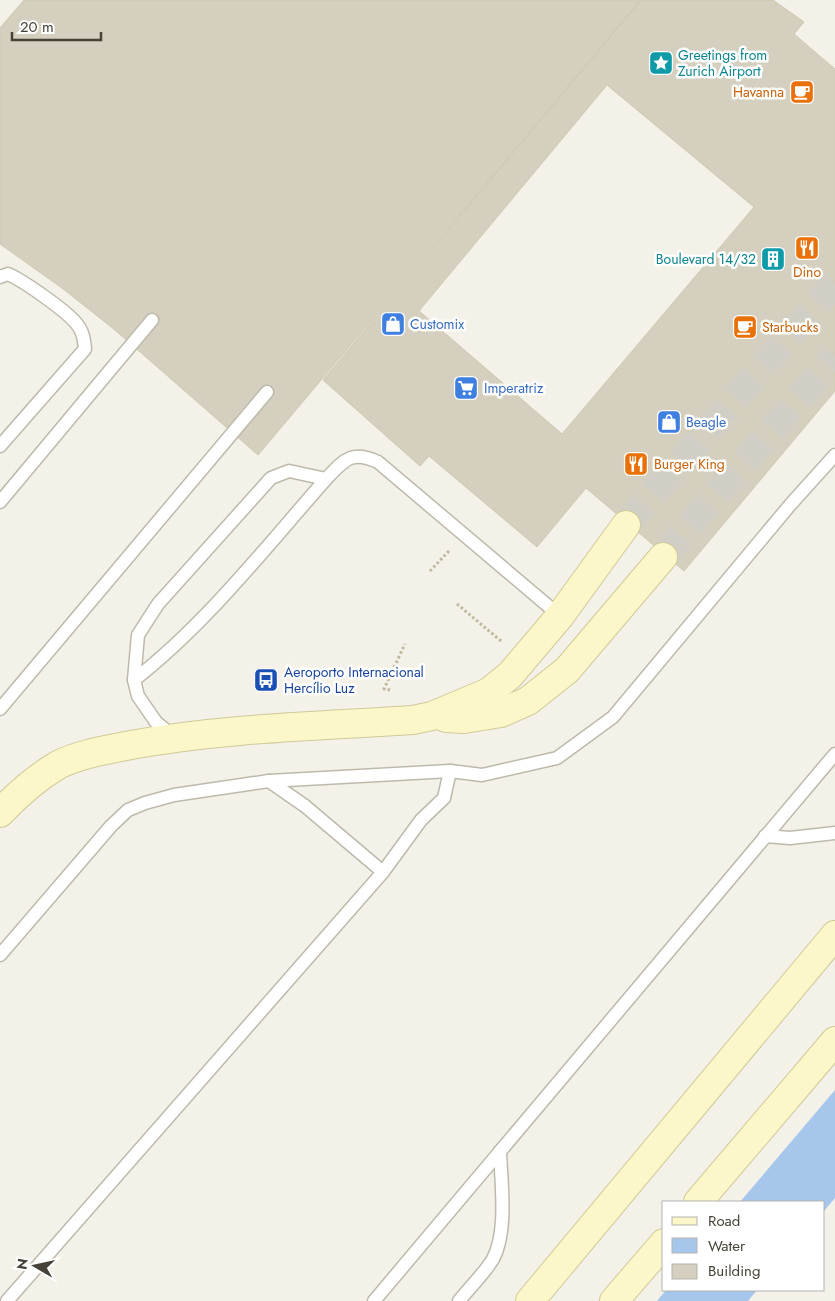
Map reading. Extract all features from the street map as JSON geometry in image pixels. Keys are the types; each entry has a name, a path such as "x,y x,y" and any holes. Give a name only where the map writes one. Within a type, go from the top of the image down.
{"main road":[{"path":"0,814 20,792 59,765 100,751 174,737 413,720 432,716 489,692 510,675 560,616 626,525"},
{"path":"432,716 464,719 501,713 528,701 567,670 663,557"},
{"path":"530,1301 835,935"},
{"path":"699,1201 835,1041"},
{"path":"614,1301 662,1245"}],"lane":[{"path":"0,277 8,274 21,280 76,323 84,336 85,349 0,446"},
{"path":"0,502 152,320"},
{"path":"1,707 267,392"},
{"path":"0,955 111,826 128,810 145,802 174,795 269,781 450,771 482,775 557,758 613,717 790,505 835,455"},
{"path":"134,680 166,655 206,614 341,463 354,456 364,456 378,462 560,616"},
{"path":"174,737 146,710 138,696 134,680 138,635 158,604 271,478 289,472 326,479"},
{"path":"374,1301 835,754"},
{"path":"8,1301 383,872 421,820 444,798 450,771"},
{"path":"269,781 305,806 383,872"},
{"path":"765,836 790,838 835,833"},
{"path":"459,1301 493,1258 500,1235 502,1207 500,1151"}],"path":[{"path":"430,571 464,536"},
{"path":"457,604 523,660"}],"water":[{"path":"835,1090 835,1198 825,1210 825,1201 741,1201"},
{"path":"665,1291 756,1291 748,1301 657,1301"}],"building":[{"path":"24,0 641,0 258,455 115,330 62,288 0,244 0,28"},
{"name":"Boulevard 14/32","path":"641,0 773,0 804,22 794,34 835,69 835,391 684,571 586,488 537,547 429,456 420,466 323,380","holes":["607,85 754,207 562,434 419,311"]}],"tunnel":[{"path":"626,525 835,283"},
{"path":"663,557 835,356"}],"place":[{"name":"Greetings from Zurich Airport","path":"661,63"},
{"name":"Havanna","path":"802,92"},
{"name":"Dino","path":"807,248"},
{"name":"Boulevard 14/32","path":"773,259"},
{"name":"Customix","path":"393,324"},
{"name":"Starbucks","path":"745,327"},
{"name":"Imperatriz","path":"466,388"},
{"name":"Beagle","path":"669,422"},
{"name":"Burger King","path":"636,464"},
{"name":"Aeroporto Internacional Hercílio Luz","path":"266,680"}]}
